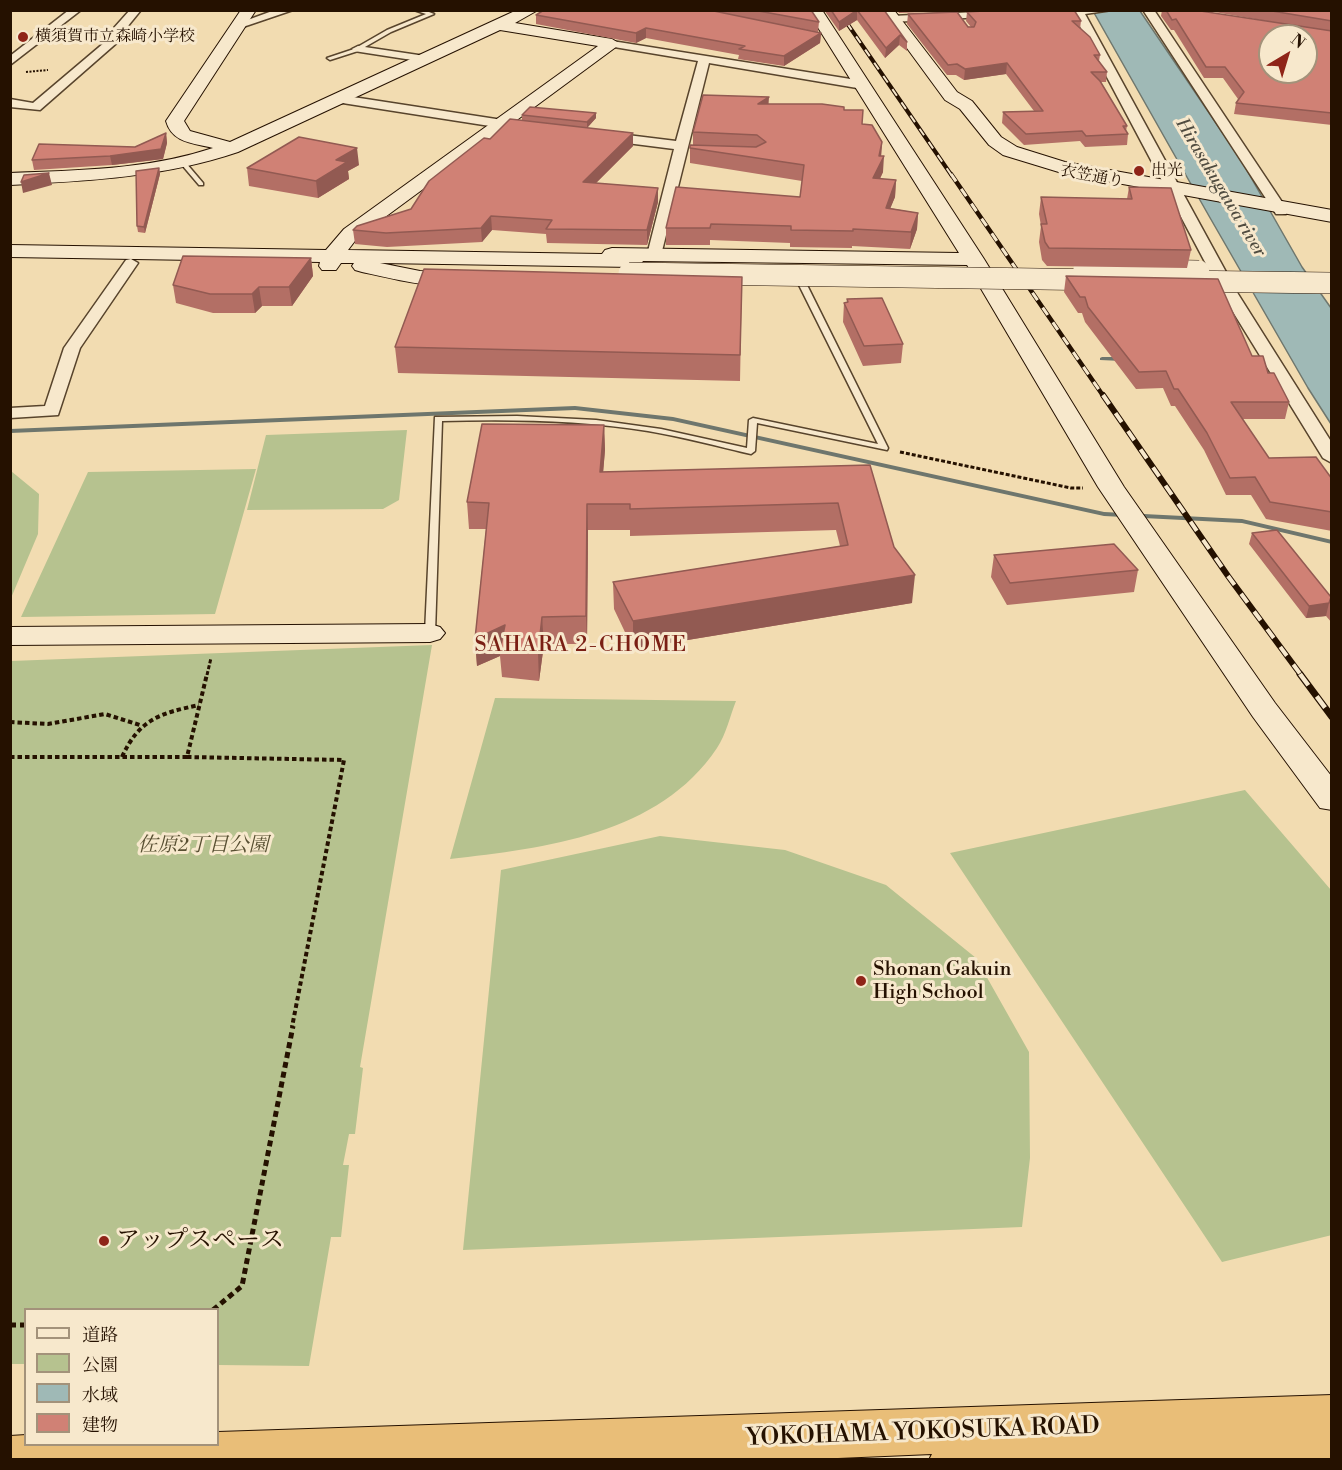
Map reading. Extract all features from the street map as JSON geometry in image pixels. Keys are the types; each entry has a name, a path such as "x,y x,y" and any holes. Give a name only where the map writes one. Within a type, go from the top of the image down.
{"highway":[{"name":"YOKOHAMA YOKOSUKA ROAD","path":"10,1459 314,1455 1332,1417"},
{"name":"YOKOHAMA YOKOSUKA ROAD","path":"954,1460 1332,1446"}],"street":[{"path":"10,62 76,10"},
{"path":"10,103 36,107 116,38 117,31 136,10"},
{"path":"232,148 184,135 178,131 175,121 244,18 288,10"},
{"path":"10,179 123,173 184,165 232,148 531,10"},
{"path":"814,10 827,39 863,85 974,259 1111,487 1264,710 1332,800"},
{"path":"1055,12 1107,10"},
{"path":"1148,10 1277,207"},
{"path":"1077,11 1179,190 1230,294 1332,458"},
{"path":"889,15 960,21 1011,14"},
{"name":"衣笠通り","path":"889,15 951,96 954,105 970,128 983,142 999,153 1060,171 1332,214"},
{"path":"498,24 863,85"},
{"path":"331,260 351,233 612,44"},
{"path":"358,49 425,59"},
{"path":"654,255 684,152 704,59"},
{"path":"340,99 535,128"},
{"path":"592,135 684,152"},
{"name":"衣笠通り","path":"1277,207 1332,222"},
{"path":"10,262 331,260 482,250 654,255 974,259"},
{"path":"10,251 331,260 420,277 992,288"},
{"path":"389,255 631,267"},
{"path":"932,259 946,287"},
{"path":"10,413 52,411 72,348 131,263"},
{"path":"362,266 631,267 1329,278"},
{"path":"10,636 430,633"}],"lane":[{"path":"330,58 358,49 389,31 431,14 416,10"},
{"path":"184,165 201,184"},
{"path":"803,285 884,448"},
{"path":"430,633 438,419 480,417 578,421 649,429 751,452 753,420 884,448"}],"path":[{"path":"884,448 1071,488 1111,487"},
{"path":"187,757 216,634"},
{"path":"122,757 129,737 140,726 164,712 199,705"},
{"path":"10,722 48,724 105,714 140,726"},
{"path":"10,757 344,760 242,1286 215,1308"}],"green space":[{"path":"407,430 399,500 383,509 247,510 266,435"},
{"path":"256,469 215,614 21,617 88,472"},
{"path":"11,471 39,494 38,534 11,598"},
{"name":"佐原2丁目公園","path":"432,645 360,1067 363,1068 355,1134 349,1134 343,1165 349,1165 341,1237 331,1237 309,1366 219,1365 219,1308 24,1308 24,1364 11,1364 11,661"},
{"path":"495,698 736,701 720,743 693,777 664,800 632,818 597,832 561,842 450,859"},
{"path":"1245,790 1331,890 1332,1235 1222,1262 950,853"},
{"path":"660,836 785,850 886,885 976,958 1029,1052 1030,1158 1022,1227 463,1250 501,870"}],"water":[{"name":"Hirasakugawa river","path":"1093,11 1140,11 1241,160 1302,267 1331,308 1331,424 1308,388"}],"building":[{"path":"544,10 709,10 821,33 784,56 739,49 745,46 646,28 636,33 536,15"},
{"path":"753,10 811,10 819,22"},
{"path":"831,10 857,10 839,22"},
{"path":"857,10 884,10 907,42 900,35 886,48"},
{"path":"1074,10 1081,21 1072,21 1090,37 1100,55 1094,55 1107,72 1091,72 1100,81 1127,126 1123,126 1128,134 1086,136 1082,131 1026,134 1003,112 1043,111 1007,63 965,69 957,64 948,65 908,14 957,12 968,27 974,27 976,22 967,12"},
{"path":"1166,10 1194,10 1286,24 1258,24 1258,84 1318,84 1318,29 1332,31 1332,113 1236,103 1244,92 1225,67 1206,67 1176,19 1172,20"},
{"path":"1266,10 1332,10 1332,21"},
{"path":"703,95 769,97 758,104 822,104 844,107 844,110 863,110 862,124 872,125 882,142 879,156 884,156 873,178 896,180 886,208 918,213 911,232 853,229 853,231 791,230 791,226 711,224 710,228 666,228 676,187 800,197 804,165 690,148 690,145 756,147 766,142 757,135 693,132"},
{"path":"530,107 596,113 587,122 522,115"},
{"path":"510,119 633,133 583,182 658,188 647,230 546,229 552,220 491,216 481,228 386,233 353,230 357,226 411,209 429,181 484,138 490,139"},
{"path":"166,133 161,149 110,156 32,160 39,144 135,147"},
{"path":"299,137 357,148 336,160 347,162 316,181 247,168"},
{"path":"159,168 144,227 137,226 136,171"},
{"path":"49,173 21,182 24,175"},
{"path":"1129,187 1171,188 1191,250 1049,248 1045,242 1041,224 1047,224 1041,197 1132,199"},
{"path":"183,256 311,258 289,287 259,287 252,294 210,294 173,285"},
{"path":"424,269 742,277 740,355 395,347"},
{"path":"1066,276 1218,279 1252,356 1263,356 1268,373 1274,373 1289,402 1231,402 1269,458 1316,457 1332,479 1332,512 1270,502 1255,477 1230,478 1207,433 1178,389 1174,389 1166,371 1139,372 1088,307 1085,297 1080,297"},
{"path":"882,298 903,344 864,346 844,303 848,302 847,299"},
{"path":"482,424 604,425 600,472 870,465 894,547 915,575 633,621 613,582 848,545 838,503 630,509 630,504 587,504 586,616 542,617 538,653 500,649 505,625 475,639 489,503 467,502"},
{"path":"1277,530 1331,597 1329,603 1309,606 1252,533"},
{"path":"1114,544 1138,570 1010,583 994,555"}],"waterway":[{"path":"1102,359 1122,359"},
{"path":"10,431 575,408 673,419 1104,514 1242,521 1332,542"}],"railway":[{"path":"838,10 952,176"},
{"path":"951,174 1104,397"},
{"path":"1103,395 1228,576 1301,675"},
{"path":"1300,674 1332,717"}],"place":[{"name":"横須賀市立森崎小学校","path":"23,37"},
{"name":"出光","path":"1139,171"},
{"name":"Shonan Gakuin High School","path":"861,981"},
{"name":"アップスペース","path":"104,1241"}],"district":[{"name":"SAHARA 2-CHOME","path":"581,646"}]}
